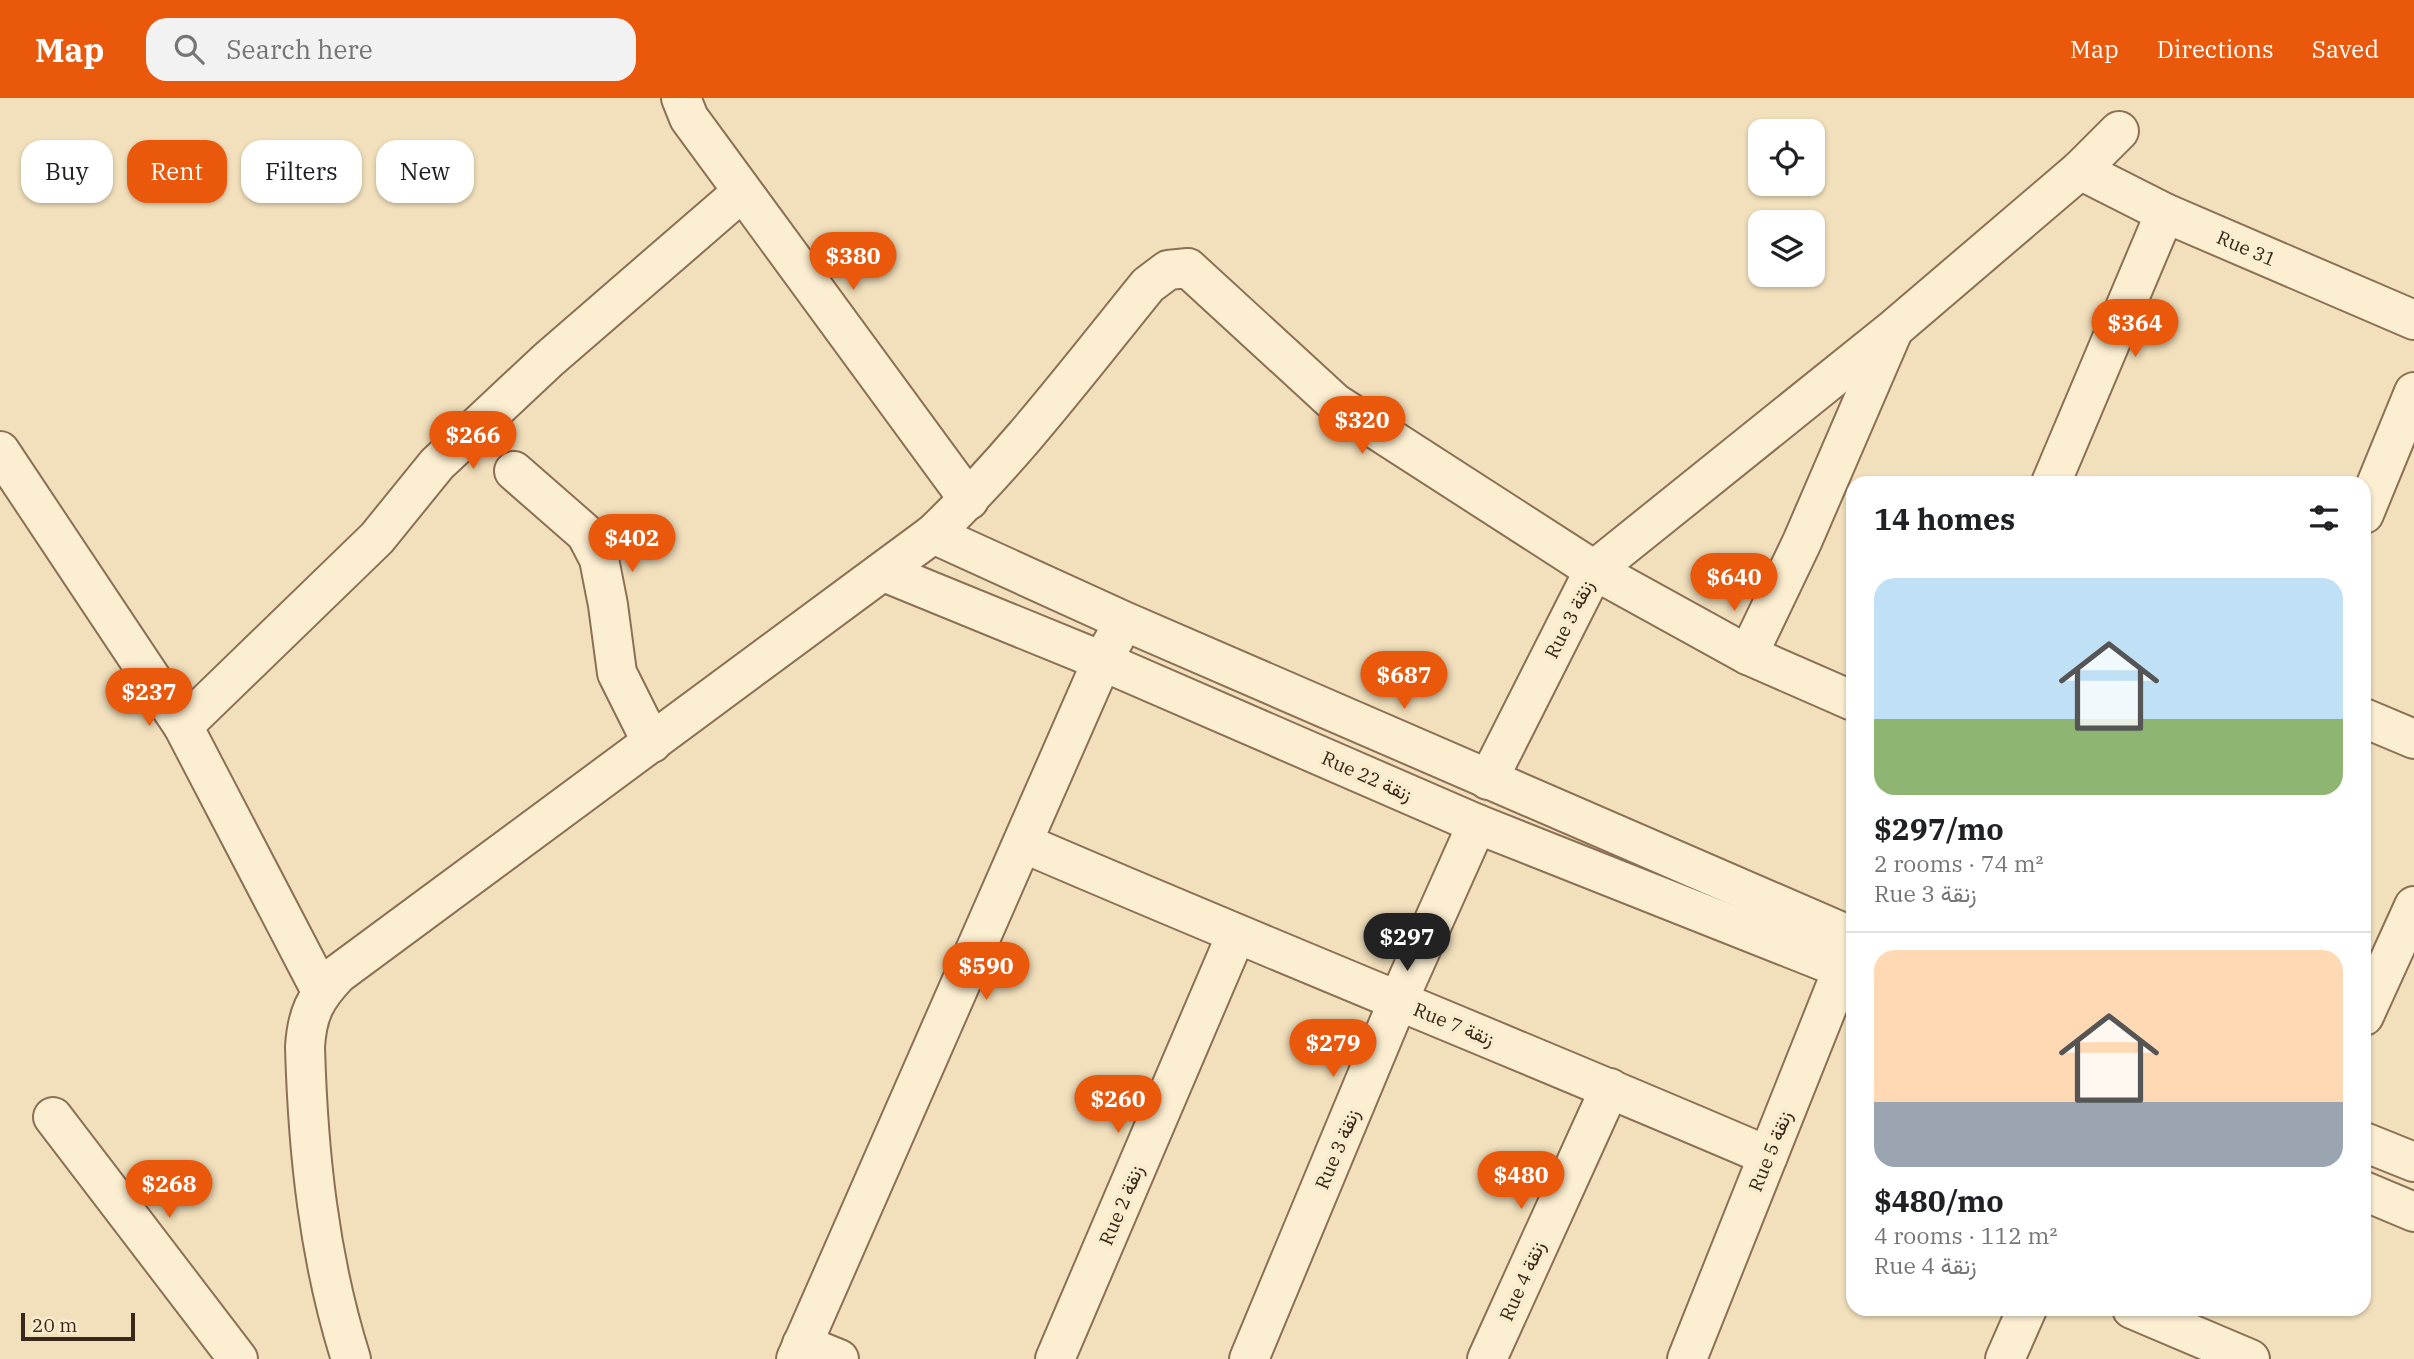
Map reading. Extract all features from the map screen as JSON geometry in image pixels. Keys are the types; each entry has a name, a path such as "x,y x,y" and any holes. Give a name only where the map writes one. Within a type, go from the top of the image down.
{"street":[{"path":"681,98 689,118 742,192 969,500"},
{"path":"1594,570 1895,328 2080,170 2119,131"},
{"name":"Rue 31","path":"2080,170 2165,213 2414,320"},
{"path":"183,726 376,538 437,464 548,360 742,192"},
{"path":"2054,476 2165,213"},
{"path":"351,1359 331,1285 319,1225 310,1154 306,1027 321,991 338,974 933,534 1019,446 1148,285 1168,270 1188,268 1335,403 1594,570 1748,655 1846,698"},
{"path":"1748,655 1823,495 1895,328"},
{"path":"2371,497 2414,392"},
{"path":"0,451 183,726 321,991"},
{"path":"514,471 586,534 591,543 599,559 617,673 652,743"},
{"path":"933,534 1124,621 1488,780 1846,953"},
{"name":"Rue 3 زنقة","path":"1488,780 1594,570"},
{"name":"Rue 22 زنقة","path":"884,572 1102,661 1477,824 1846,953"},
{"path":"839,1359 799,1351 1102,661 1124,621"},
{"path":"2371,721 2414,739"},
{"name":"Rue 3 زنقة","path":"1249,1359 1398,1001 1477,824"},
{"name":"Rue 7 زنقة","path":"1023,843 1236,935 1610,1088 1768,1156"},
{"path":"2371,1001 2414,906"},
{"name":"Rue 2 زنقة","path":"1055,1359 1236,935"},
{"name":"Rue 5 زنقة","path":"1687,1359 1846,967"},
{"name":"Rue 4 زنقة","path":"1487,1359 1610,1088"},
{"path":"53,1116 238,1359"},
{"path":"2371,1145 2414,1162"},
{"path":"2371,1194 2414,1212"},
{"path":"2005,1359 2024,1316"},
{"path":"2148,1316 2242,1358"}]}
